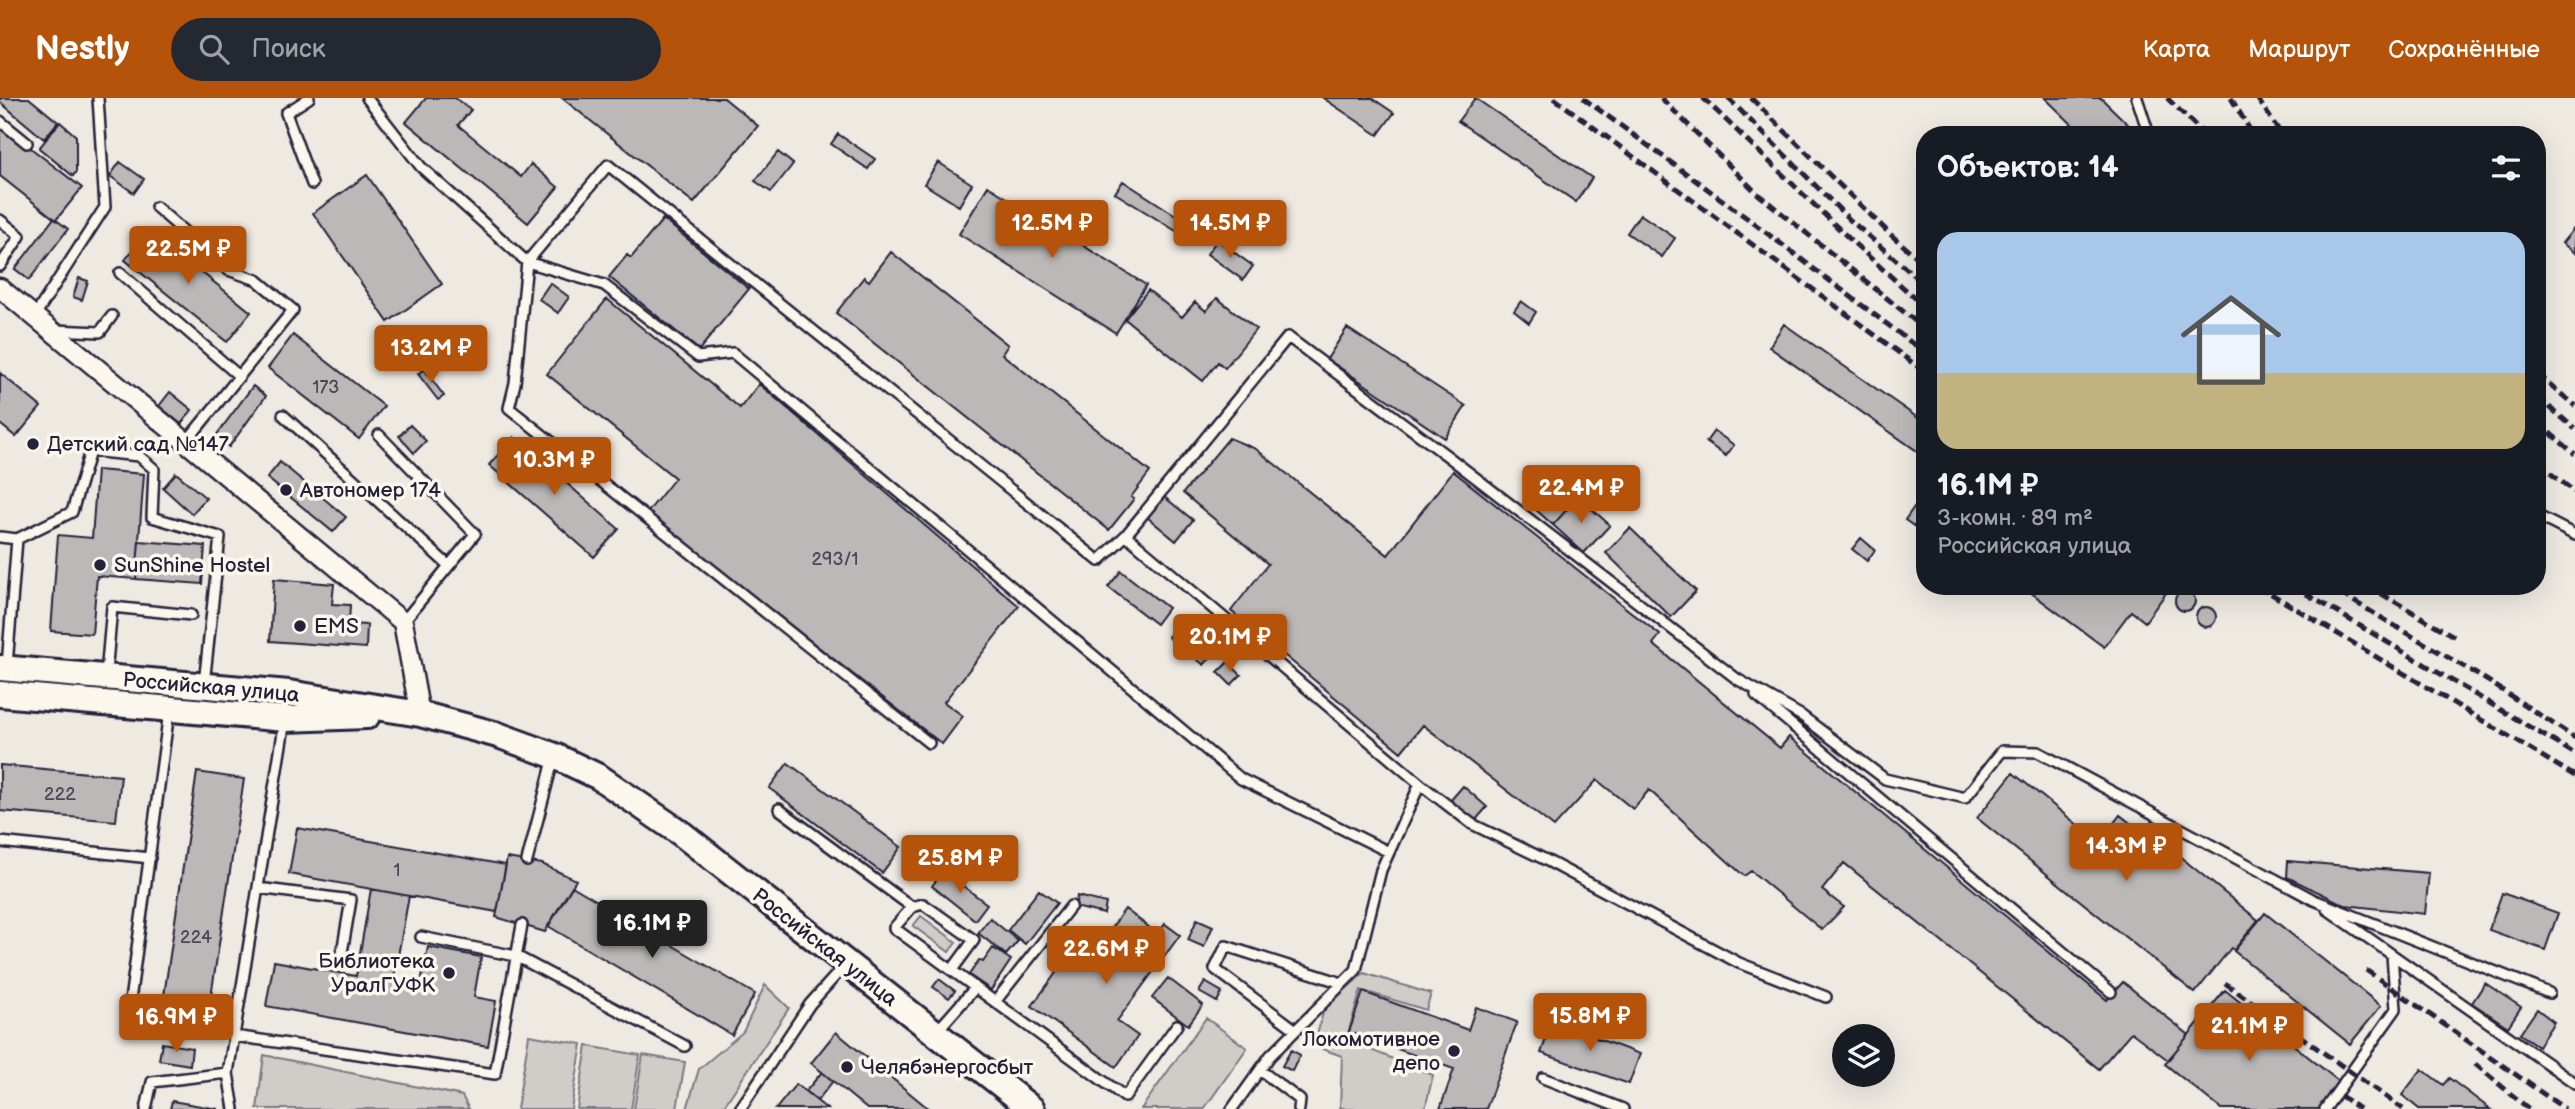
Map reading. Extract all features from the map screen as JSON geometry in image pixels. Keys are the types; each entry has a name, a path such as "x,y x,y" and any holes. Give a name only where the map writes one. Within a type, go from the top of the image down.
{"main road":[{"name":"Российская улица","path":"4,668 289,693 420,715 498,735 555,755 599,777 682,834 1032,1109"},
{"name":"Российская улица","path":"0,694 286,719 420,715"}],"street":[{"path":"0,288 403,622 420,715"}],"lane":[{"path":"309,98 286,113 312,184"},
{"path":"367,98 421,167 527,261 604,285 698,356 733,354 1241,779 1389,852"},
{"path":"2137,98 2146,126"},
{"path":"34,317 105,207 98,99"},
{"path":"0,121 27,144"},
{"path":"929,743 509,408 515,383 527,261 608,165 1099,561 1126,536 1288,337 1737,679 2111,992"},
{"path":"156,207 228,270 257,280 293,310 186,442"},
{"path":"0,220 20,236 0,267"},
{"path":"120,273 239,376"},
{"path":"50,330 100,332 112,316"},
{"path":"283,415 448,565"},
{"path":"379,435 475,534 403,622"},
{"path":"0,537 17,539 72,512 90,451 139,456 154,469 152,517 220,537 204,686"},
{"path":"2546,520 2575,535"},
{"path":"1126,536 1420,784 1472,824 1544,859 1739,963 1826,997"},
{"path":"4,668 17,539"},
{"path":"106,677 113,607 191,615"},
{"path":"1737,679 1802,716 1885,779 1965,798 2002,751 2038,752 2315,900 2549,993"},
{"path":"129,1008 169,709"},
{"path":"234,1109 228,1073 286,719"},
{"path":"527,861 555,755"},
{"path":"1232,1109 1260,1070 1356,970 1381,870 1420,784"},
{"path":"779,809 912,907"},
{"path":"0,842 150,858"},
{"path":"258,888 351,900 340,964"},
{"path":"2315,900 2575,1083"},
{"path":"952,970 974,940 923,904 912,907 894,929 1125,1097 1177,1026"},
{"path":"995,1002 1071,906"},
{"path":"234,1036 495,1074 522,925"},
{"path":"421,937 516,956 685,1046"},
{"path":"1296,1030 1215,969 1226,946 1342,983"},
{"path":"2325,1109 2396,1009 2392,955"},
{"path":"740,1109 810,1004 846,964"},
{"path":"935,1033 975,988"},
{"path":"1260,1070 1300,1100 1298,1109"},
{"path":"146,1109 152,1082 228,1073"},
{"path":"1543,1077 1623,1109"}],"shaded area":[{"path":"921,916 956,942 949,952 913,926"},
{"path":"1364,973 1431,994 1426,1010 1361,990 1346,1040 1433,1075 1425,1109 1340,1107 1342,1056 1314,1046 1324,1009"},
{"path":"765,985 789,1008 722,1109 687,1109 699,1069 743,1032"},
{"path":"1206,1018 1247,1048 1204,1109 1141,1109"},
{"path":"529,1035 582,1044 571,1109 517,1109"},
{"path":"587,1046 640,1055 631,1109 577,1109"},
{"path":"264,1055 462,1096 469,1109 257,1109"},
{"path":"643,1055 685,1062 677,1109 634,1109"}],"building":[{"path":"0,98 29,98 58,122 44,139 0,102"},
{"path":"426,98 455,98 471,110 458,125 521,177 531,164 558,187 528,223 406,122"},
{"path":"562,98 724,98 758,126 694,203"},
{"path":"1323,98 1372,98 1394,113 1378,135"},
{"path":"1475,98 1592,178 1576,202 1458,121"},
{"path":"2045,98 2101,98 2130,126 2074,126"},
{"path":"60,122 76,136 76,172 73,176 39,148"},
{"path":"0,124 82,188 56,220 0,176"},
{"path":"838,134 875,159 868,169 831,144"},
{"path":"778,152 793,164 771,192 755,181"},
{"path":"120,162 144,179 134,193 110,176"},
{"path":"938,162 972,184 959,206 924,184"},
{"path":"367,175 442,284 388,322 313,213"},
{"path":"1123,181 1191,225 1184,236 1115,193"},
{"path":"988,186 1146,285 1116,333 959,234"},
{"path":"1640,214 1675,238 1662,257 1627,233"},
{"path":"54,218 68,229 29,280 15,269"},
{"path":"663,219 749,289 699,350 609,277 627,255 631,258"},
{"path":"2575,227 2575,253 2562,243"},
{"path":"149,230 251,312 227,342 125,260"},
{"path":"1217,240 1253,266 1243,280 1207,254"},
{"path":"891,252 1008,345 1002,354 1150,472 1131,497 1134,499 1109,530 836,313 864,277 869,281"},
{"path":"79,278 88,281 82,300 73,297"},
{"path":"550,283 569,297 558,313 539,299"},
{"path":"1148,290 1182,317 1195,302 1206,311 1217,298 1256,329 1225,368 1218,362 1203,381 1125,319"},
{"path":"607,299 740,408 759,384 1019,606 944,702 963,716 942,744 647,513 675,478 547,374"},
{"path":"1521,301 1536,312 1529,323 1514,311"},
{"path":"1784,324 1916,417 1916,450 1769,347"},
{"path":"1347,328 1466,406 1445,438 1327,359"},
{"path":"293,335 384,406 359,439 268,368"},
{"path":"424,369 444,396 438,400 418,374"},
{"path":"0,373 41,407 16,437 0,424"},
{"path":"253,386 266,396 229,447 215,437"},
{"path":"170,392 192,410 181,424 159,406"},
{"path":"410,425 426,441 414,453 399,436"},
{"path":"1714,431 1734,445 1726,456 1706,442"},
{"path":"514,437 619,529 594,557 489,465"},
{"path":"1229,438 1256,449 1388,555 1453,471 1660,635 1653,644 1780,748 1789,737 2107,1000 2123,982 2189,1035 2168,1060 2131,1032 2099,1069 1844,863 1822,890 1844,907 1822,930 1751,871 1744,876 1649,790 1633,809 1597,780 1554,827 1423,725 1401,752 1231,611 1268,564 1183,493"},
{"path":"280,462 346,517 333,532 267,478"},
{"path":"97,470 144,474 136,579 97,576 92,634 51,631 58,535 92,538"},
{"path":"176,473 206,498 192,514 163,488"},
{"path":"1552,473 1578,497 1553,525 1526,501"},
{"path":"1163,496 1193,520 1176,541 1147,517"},
{"path":"1578,497 1610,525 1584,553 1553,525"},
{"path":"1914,507 1916,508 1916,528 1905,520"},
{"path":"1630,528 1696,591 1671,617 1606,553"},
{"path":"1861,538 1875,550 1867,561 1852,549"},
{"path":"139,541 205,546 202,584 136,579"},
{"path":"1121,571 1168,608 1156,624 1108,587"},
{"path":"274,579 334,584 332,604 350,605 349,624 367,625 366,648 270,641"},
{"path":"2034,595 2164,595 2145,622 2131,611 2104,647"},
{"path":"2177,595 2194,597 2194,605 2189,610 2181,610 2176,605"},
{"path":"2206,607 2213,610 2216,617 2213,624 2206,627 2199,624 2196,617 2199,610"},
{"path":"1179,622 1216,651 1204,665 1168,637"},
{"path":"1228,662 1241,675 1231,685 1218,672"},
{"path":"788,763 901,847 882,873 769,788"},
{"path":"0,765 121,776 116,821 0,811"},
{"path":"197,772 244,779 207,1023 161,1016"},
{"path":"2013,773 2099,842 2120,815 2170,854 2173,851 2258,920 2234,950 2231,948 2195,993 1977,818"},
{"path":"1463,786 1487,807 1474,822 1450,801"},
{"path":"297,828 506,865 497,912 289,874"},
{"path":"507,858 542,864 576,880 545,932 496,917"},
{"path":"2288,861 2429,873 2425,914 2345,905 2287,877"},
{"path":"943,871 987,904 975,920 932,886"},
{"path":"572,886 755,994 732,1035 548,926"},
{"path":"371,889 409,896 393,983 420,988 428,947 481,957 474,997 496,1001 488,1046 266,1006 274,961 356,976"},
{"path":"1039,890 1057,903 1025,944 1008,930"},
{"path":"2502,893 2558,913 2545,950 2489,930"},
{"path":"1077,896 1106,903 1104,914 1075,907"},
{"path":"1125,909 1158,934 1165,924 1180,935 1117,1021 1138,1036 1116,1067 1032,1006 1069,955 1084,966"},
{"path":"2265,913 2381,1006 2350,1044 2234,951"},
{"path":"990,918 1018,941 1006,955 978,933"},
{"path":"1197,919 1213,926 1204,947 1188,940"},
{"path":"993,948 1011,960 991,990 969,975 979,960 983,962"},
{"path":"1168,978 1203,1005 1188,1025 1152,998"},
{"path":"939,979 955,991 949,998 933,987"},
{"path":"1205,982 1222,992 1217,1002 1199,992"},
{"path":"2485,983 2521,1007 2508,1027 2472,1003"},
{"path":"2225,990 2342,1084 2322,1109 2221,1109 2165,1064"},
{"name":"Локомотивное депо","path":"1363,992 1468,1030 1476,1007 1517,1022 1486,1109 1440,1109 1454,1069 1349,1032"},
{"path":"2537,1009 2554,1022 2538,1046 2520,1034"},
{"path":"1552,1022 1640,1054 1629,1084 1541,1053"},
{"name":"Челябэнергосбыт","path":"836,1032 929,1109 867,1109 811,1063"},
{"path":"162,1043 192,1048 190,1065 159,1060"},
{"path":"1291,1050 1300,1055 1292,1071 1282,1066"},
{"path":"2422,1069 2443,1085 2449,1078 2490,1109 2419,1109 2402,1095"},
{"path":"822,1072 833,1081 817,1101 806,1091"},
{"path":"796,1084 817,1101 827,1109 776,1109"},
{"path":"172,1101 218,1109 170,1109"}],"railway":[{"path":"1554,98 1916,365"},
{"path":"1583,98 1916,346"},
{"path":"1661,98 1758,194 1916,322"},
{"path":"1703,98 1916,299"},
{"path":"1728,98 1850,220 1916,277"},
{"path":"1751,98 1916,256"},
{"path":"2167,98 2196,126"},
{"path":"2231,98 2248,126"},
{"path":"2257,98 2276,126"},
{"path":"2546,381 2575,406"},
{"path":"2546,404 2575,429"},
{"path":"2546,430 2575,454"},
{"path":"2546,470 2575,492"},
{"path":"2273,595 2575,776"},
{"path":"2308,595 2575,754"},
{"path":"2343,595 2488,681 2575,738"},
{"path":"2383,595 2457,638"},
{"path":"2366,970 2565,1109"},
{"path":"2225,983 2403,1109"},
{"path":"2475,1064 2529,1109"},
{"path":"2340,1095 2359,1109"}],"place":[{"name":"Детский сад №147","path":"33,444"},
{"name":"Автономер 174","path":"286,490"},
{"name":"SunShine Hostel","path":"100,565"},
{"name":"EMS","path":"300,626"},
{"name":"Библиотека УралГУФК","path":"449,973"},
{"name":"Локомотивное депо","path":"1454,1051"},
{"name":"Челябэнергосбыт","path":"847,1067"}]}
